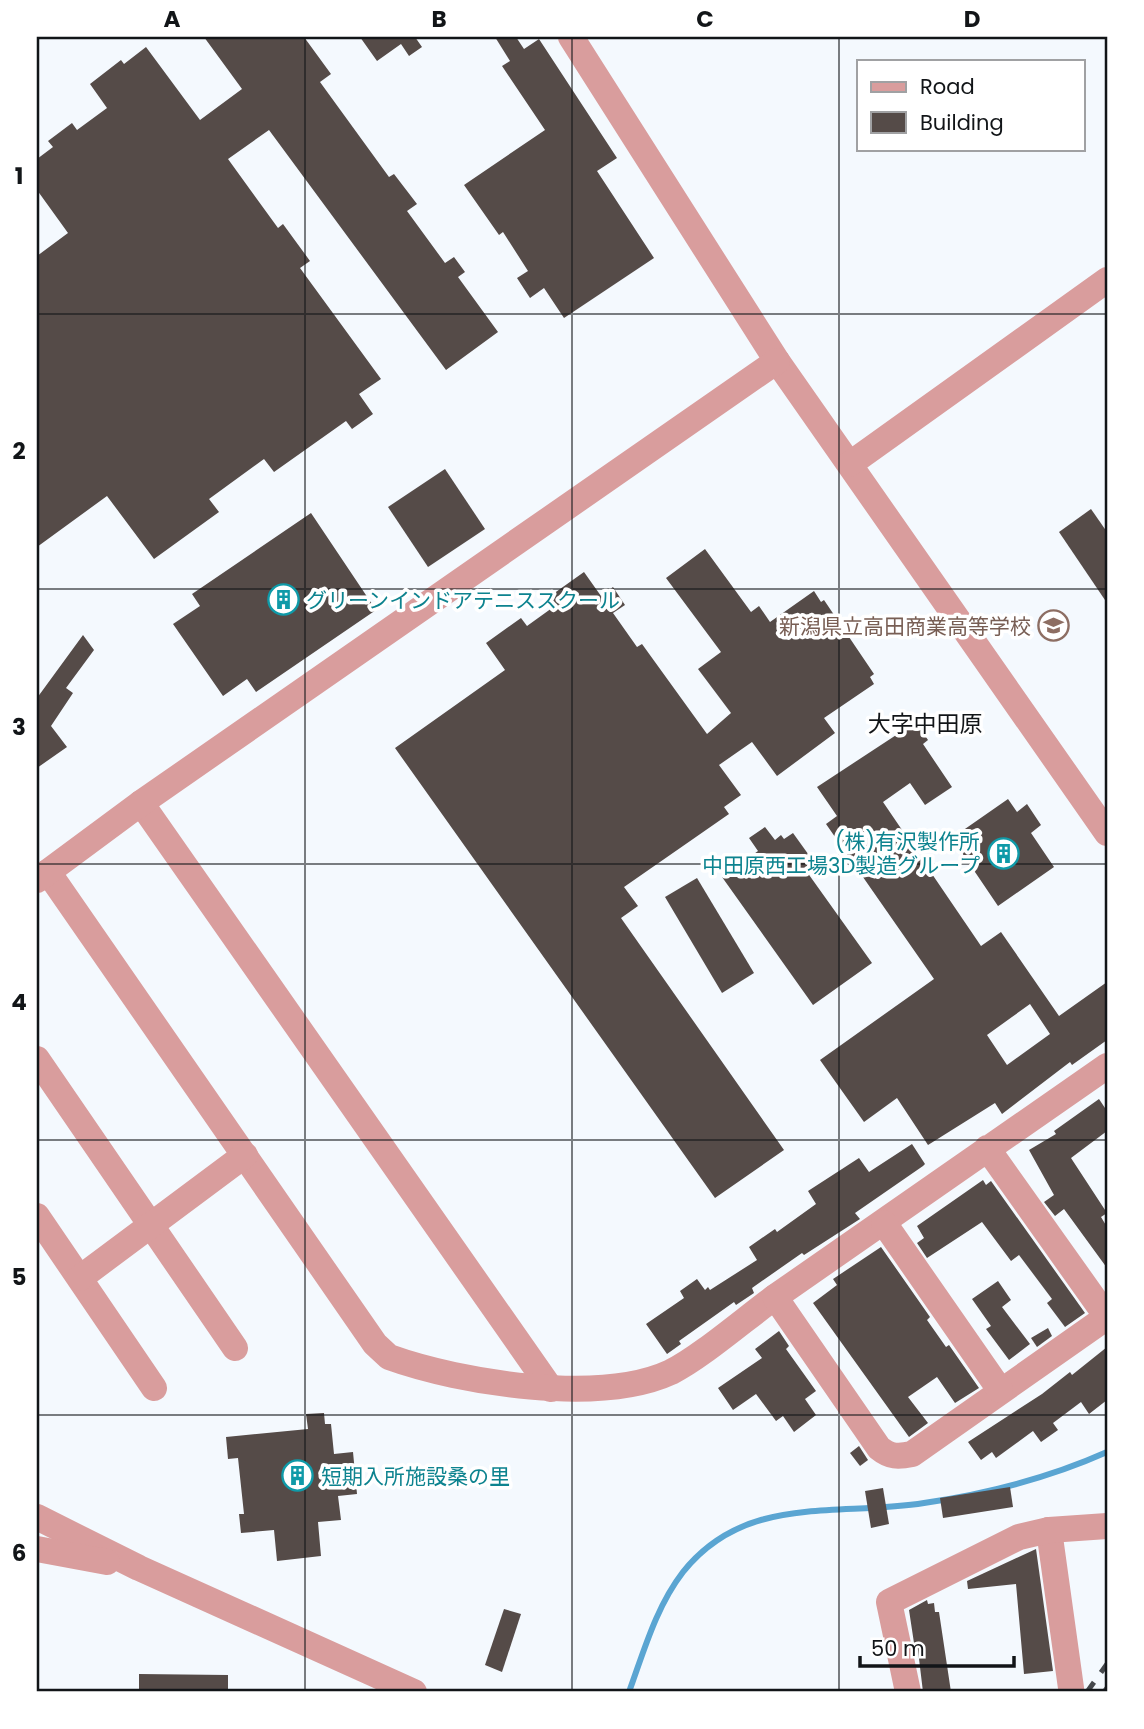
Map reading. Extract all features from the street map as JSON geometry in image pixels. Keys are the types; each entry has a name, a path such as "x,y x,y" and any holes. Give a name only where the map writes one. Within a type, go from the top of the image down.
{"street":[{"path":"571,37 777,361 1107,833"},
{"path":"850,464 1107,280"},
{"path":"777,361 141,803 43,876 245,1155 375,1344 389,1357 507,1384 551,1389 644,1383 664,1375 987,1149 1102,1080"},
{"path":"141,803 551,1389"},
{"path":"37,1059 235,1348"},
{"path":"775,1297 879,1448 887,1455 899,1457 912,1454 1107,1317 987,1149"},
{"path":"80,1278 245,1155"},
{"path":"37,1216 154,1388"},
{"path":"884,1223 1000,1390"},
{"path":"37,1517 139,1568 414,1692"},
{"path":"908,1692 889,1602 1019,1537 1049,1530 1107,1526"},
{"path":"1049,1530 1071,1688"},
{"path":"37,1549 139,1568"}],"building":[{"path":"204,37 304,37 331,74 320,82 389,177 394,174 417,204 407,211 445,263 454,257 465,272 458,277 498,332 446,370 269,130 228,159 278,228 283,224 310,261 300,268 381,379 359,394 373,414 352,429 346,421 274,472 264,459 209,499 219,512 154,559 107,496 37,547 37,256 68,233 37,190 37,159 53,147 48,141 72,123 77,130 107,108 90,84 121,60 124,64 146,47 200,120 242,89"},
{"path":"360,37 415,37 422,47 409,56 401,44 377,61"},
{"path":"495,37 516,37 524,49 539,39 617,158 597,171 654,258 564,318 544,288 530,298 517,278 528,271 503,232 499,235 464,185 545,130 502,66 510,61"},
{"path":"445,469 485,529 428,567 388,507"},
{"path":"1091,509 1107,532 1107,603 1059,532"},
{"name":"グリーンインドアテニススクール","path":"311,513 376,610 256,692 247,679 223,696 173,624 200,606 192,594"},
{"path":"705,549 751,612 759,606 770,622 814,591 821,602 824,600 874,674 870,677 874,684 824,718 835,733 777,776 752,742 719,765 741,795 724,807 729,814 624,887 638,906 621,918 784,1150 715,1198 395,748 505,670 486,643 521,618 527,626 552,608 546,599 584,572 601,596 613,587 625,605 613,613 637,647 642,644 707,734 731,713 698,669 721,652 666,578"},
{"path":"83,635 94,650 66,688 73,693 51,726 67,747 37,768 37,698"},
{"path":"916,722 928,740 923,744 952,787 925,805 910,783 883,802 981,946 1001,932 1059,1016 1107,982 1107,1040 1072,1065 1070,1062 1002,1114 995,1103 928,1145 897,1098 864,1122 820,1060 934,979 826,824 837,816 817,787","holes":["1030,1004 1050,1034 1007,1065 987,1035"]},
{"name":"(株)有沢製作所 中田原西工場3D製造グループ","path":"1008,799 1017,812 1027,804 1041,825 1031,833 1054,867 998,906 952,838"},
{"path":"765,827 775,840 781,835 784,839 793,833 816,865 807,872 872,963 813,1005 722,877 758,851 749,838"},
{"path":"697,878 754,973 722,993 665,897"},
{"path":"1099,1099 1107,1111 1107,1131 1071,1158 1107,1213 1101,1217 1107,1227 1107,1268 1064,1209 1055,1216 1044,1202 1054,1195 1029,1150 1056,1134 1054,1131"},
{"path":"912,1144 925,1164 923,1166 855,1213 860,1219 804,1255 802,1253 752,1288 754,1293 736,1305 734,1302 679,1341 681,1344 667,1354 646,1324 684,1298 680,1291 697,1279 705,1290 708,1287 710,1290 757,1260 749,1247 775,1229 777,1232 816,1204 808,1191 859,1158 869,1172"},
{"path":"983,1180 986,1185 991,1181 1085,1313 1065,1327 1047,1303 1052,1299 1019,1255 1011,1261 982,1222 927,1258 917,1243 924,1238 917,1226"},
{"path":"881,1247 930,1317 927,1320 946,1347 949,1345 979,1388 955,1403 937,1377 908,1397 928,1423 909,1437 813,1303 837,1285 833,1279"},
{"path":"998,1281 1011,1300 1002,1307 1030,1344 1009,1360 986,1329 991,1326 972,1299"},
{"path":"1048,1328 1052,1336 1037,1347 1031,1338"},
{"path":"779,1331 789,1346 786,1349 816,1391 805,1399 816,1415 794,1432 783,1416 776,1421 756,1394 733,1410 718,1388 762,1358 755,1349"},
{"path":"1107,1347 1107,1400 1089,1414 1081,1402 1053,1423 1058,1430 1041,1442 1033,1431 996,1458 992,1452 981,1460 968,1442 1042,1394 1070,1372 1072,1375"},
{"name":"短期入所施設桑の里","path":"324,1413 325,1424 331,1424 334,1454 353,1452 357,1494 338,1496 341,1520 318,1522 321,1556 277,1561 274,1530 241,1533 239,1514 244,1514 238,1458 228,1459 226,1437 308,1429 306,1414"},
{"path":"859,1446 868,1460 860,1466 850,1453"},
{"path":"1010,1487 1013,1507 943,1518 940,1498"},
{"path":"883,1488 889,1524 871,1528 865,1491"},
{"path":"1036,1549 1053,1671 1024,1674 1016,1584 968,1589 967,1581"},
{"path":"927,1600 928,1604 934,1603 935,1612 939,1612 951,1692 923,1692 917,1642 914,1643 909,1610"},
{"path":"504,1609 521,1614 502,1672 485,1665"},
{"path":"139,1674 228,1675 228,1692 139,1692"}],"waterway":[{"path":"629,1692 665,1600 683,1572 708,1547 735,1530 764,1519 794,1513 891,1507 970,1495 1041,1477 1107,1452"}],"railway":[{"path":"1087,1692 1107,1664"},
{"path":"1104,1692 1107,1688"}],"place":[{"name":"グリーンインドアテニススクール","path":"283,600"},
{"name":"新潟県立高田商業高等学校","path":"1054,626"},
{"name":"(株)有沢製作所 中田原西工場3D製造グループ","path":"1003,853"},
{"name":"短期入所施設桑の里","path":"298,1476"}],"district":[{"name":"大字中田原","path":"925,724"}]}
